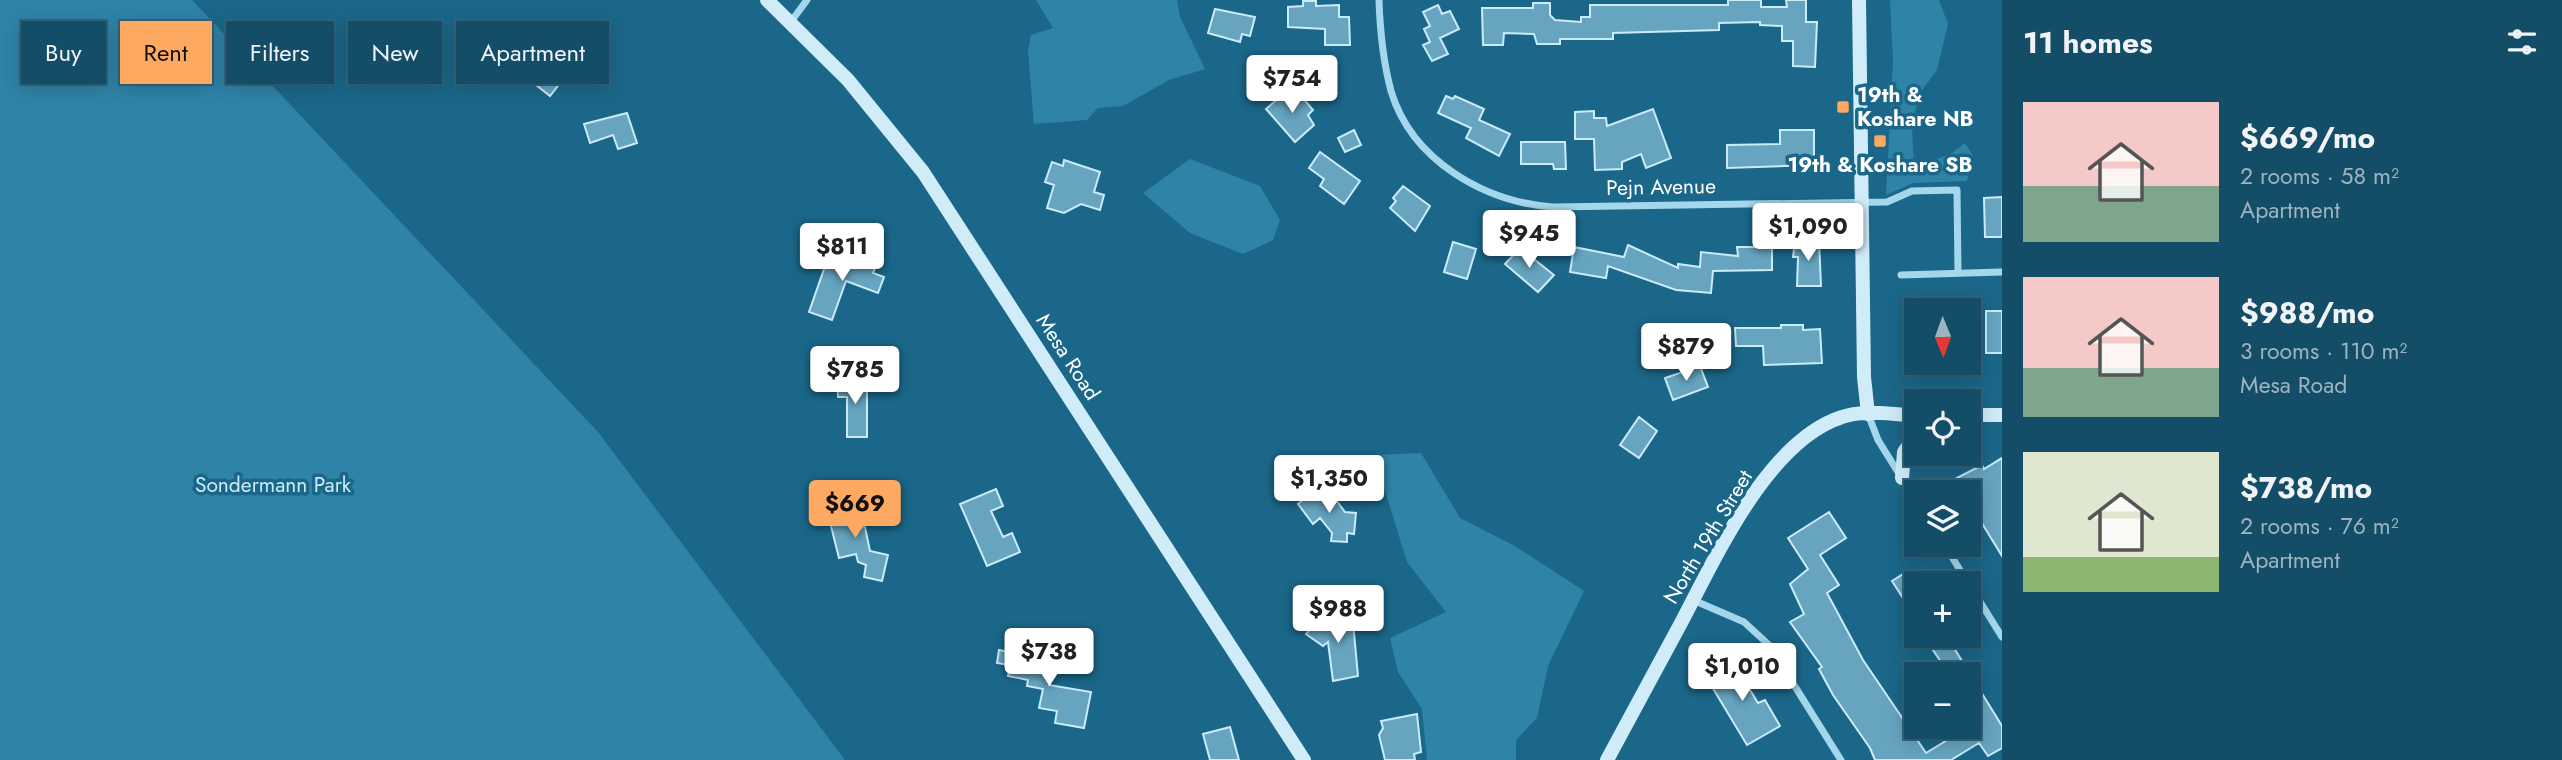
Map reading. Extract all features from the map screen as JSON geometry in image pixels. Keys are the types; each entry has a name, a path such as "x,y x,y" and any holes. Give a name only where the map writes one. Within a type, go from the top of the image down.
{"street":[{"name":"Mesa Road","path":"767,0 848,80 921,170 1304,760"},
{"path":"790,23 807,0"},
{"name":"Pejn Avenue","path":"1379,0 1386,70 1392,94 1402,114 1431,155 1468,183 1491,194 1530,205 1553,207 1887,202 1912,191 1957,190 1958,273"},
{"path":"1859,0 1864,377 1868,414 1878,440 1904,481"},
{"path":"1901,275 2002,272"},
{"name":"North 19th Street","path":"1607,760 1740,517 1790,451 1823,425 1843,416 1904,415"},
{"path":"1981,415 2002,415"},
{"path":"1902,478 1904,452"},
{"path":"1693,600 1744,622 1769,645 1841,760"},
{"path":"1981,604 2002,637"}],"green space":[{"name":"Sondermann Park","path":"0,0 192,0 212,21 120,21 120,84 212,84 212,21 226,36 226,84 271,84 598,432 845,760 0,760"},
{"path":"1036,0 1177,0 1180,17 1205,69 1169,80 1123,106 1098,108 1087,120 1034,124 1028,51 1031,35 1053,28"},
{"path":"1890,0 1939,0 1948,24 1937,70 1919,94 1912,127 1914,168 1952,153 1965,143 1973,156 1967,181 1913,183 1886,195 1893,62"},
{"path":"1190,159 1260,186 1280,220 1273,240 1243,254 1190,233 1143,193"},
{"path":"1421,453 1460,518 1515,546 1584,591 1548,666 1537,718 1516,740 1516,760 1427,760 1422,709 1398,672 1390,638 1446,612 1407,562 1374,455"}],"building":[{"path":"1728,0 1761,0 1761,7 1787,7 1786,0 1806,0 1806,22 1817,22 1815,67 1793,66 1793,41 1782,41 1782,26 1760,25 1760,22 1719,23 1719,30 1613,33 1613,39 1560,39 1560,44 1537,44 1534,34 1504,33 1503,45 1483,45 1482,8 1533,8 1533,3 1550,3 1550,15 1555,20 1581,22 1581,17 1590,17 1590,5 1728,5"},
{"path":"1303,1 1316,1 1316,6 1339,5 1339,17 1349,17 1350,45 1325,45 1325,29 1288,27 1288,7 1303,6"},
{"path":"1438,5 1442,14 1450,11 1459,29 1440,38 1448,54 1432,61 1423,45 1430,42 1424,29 1430,26 1423,12"},
{"path":"1215,9 1255,17 1250,36 1242,34 1240,42 1208,33"},
{"path":"535,84 559,84 550,96"},
{"path":"1281,96 1302,97 1313,110 1308,115 1314,125 1295,142 1266,109"},
{"path":"1446,96 1453,99 1455,96 1484,109 1479,120 1510,134 1499,156 1466,138 1471,128 1438,113"},
{"path":"1653,109 1671,158 1646,168 1641,154 1622,162 1622,169 1595,170 1594,139 1575,139 1575,112 1594,111 1594,118 1606,118 1607,126"},
{"path":"627,113 637,143 618,149 613,135 590,143 584,124"},
{"path":"1354,130 1361,145 1345,152 1338,138"},
{"path":"1780,130 1814,130 1814,165 1727,168 1727,145 1780,144"},
{"path":"1521,142 1565,142 1566,169 1554,169 1553,164 1521,164"},
{"path":"1320,152 1360,181 1344,204 1320,186 1324,179 1309,168"},
{"path":"1064,160 1100,172 1094,192 1104,195 1100,210 1081,204 1064,213 1047,208 1054,185 1045,182 1052,162 1063,166"},
{"path":"1403,186 1430,206 1415,231 1390,208 1396,201 1393,198"},
{"path":"2002,197 2002,237 1985,237 1984,198"},
{"path":"1819,240 1821,286 1797,286 1798,257 1793,257 1795,241"},
{"path":"1453,242 1476,249 1467,279 1444,272"},
{"path":"1628,245 1678,268 1678,264 1700,267 1701,252 1738,256 1737,247 1772,247 1772,270 1713,271 1711,293 1676,290 1608,266 1606,278 1570,272 1574,247 1624,257"},
{"path":"1520,248 1554,275 1538,292 1505,264"},
{"path":"830,252 875,268 873,273 884,277 878,293 846,281 832,320 809,312"},
{"path":"1986,311 2002,311 2002,353 1986,353"},
{"path":"1781,325 1803,325 1803,330 1820,329 1822,363 1764,365 1763,346 1736,346 1735,328 1781,328"},
{"path":"1700,366 1708,387 1673,400 1665,378"},
{"path":"837,380 867,380 867,437 847,437 847,397 838,397"},
{"path":"1639,417 1657,431 1639,458 1620,445"},
{"path":"2002,458 2002,556 1981,522 1981,480 1953,480 1982,465 1984,469"},
{"path":"996,489 1003,506 991,511 1003,537 1012,533 1020,552 987,566 960,504"},
{"path":"1317,489 1326,499 1336,500 1345,512 1356,513 1354,534 1347,533 1347,542 1331,541 1332,533 1320,518 1313,524 1298,504"},
{"path":"851,500 858,528 865,527 870,551 888,555 882,581 864,577 866,565 858,562 856,554 839,558 826,506"},
{"path":"1829,512 1846,538 1820,555 1839,585 1827,593 1863,660 1904,721 1904,739 1917,739 1926,753 1949,739 1981,739 1981,692 2002,726 2002,748 1988,756 1979,743 1951,760 1875,760 1870,748 1833,695 1819,669 1822,667 1790,622 1804,614 1790,584 1808,569 1788,538"},
{"path":"1904,574 1904,600 1892,581"},
{"path":"1325,613 1335,621 1342,613 1353,622 1358,676 1333,681 1328,642 1323,646 1306,634"},
{"path":"1932,648 1954,648 1963,662 1941,662"},
{"path":"999,650 1054,660 1049,685 1091,692 1084,728 1055,723 1057,711 1039,708 1043,689 1027,686 1028,680 1008,676 1010,665 997,663"},
{"path":"1739,659 1747,671 1741,675 1758,703 1765,700 1780,726 1747,745 1706,677"},
{"path":"1417,714 1421,752 1414,754 1415,760 1385,760 1379,735 1383,728 1381,721"},
{"path":"1230,727 1239,760 1210,760 1203,734"}],"place":[{"name":"19th & Koshare NB","path":"1843,107"},
{"name":"19th & Koshare SB","path":"1880,141"}]}
